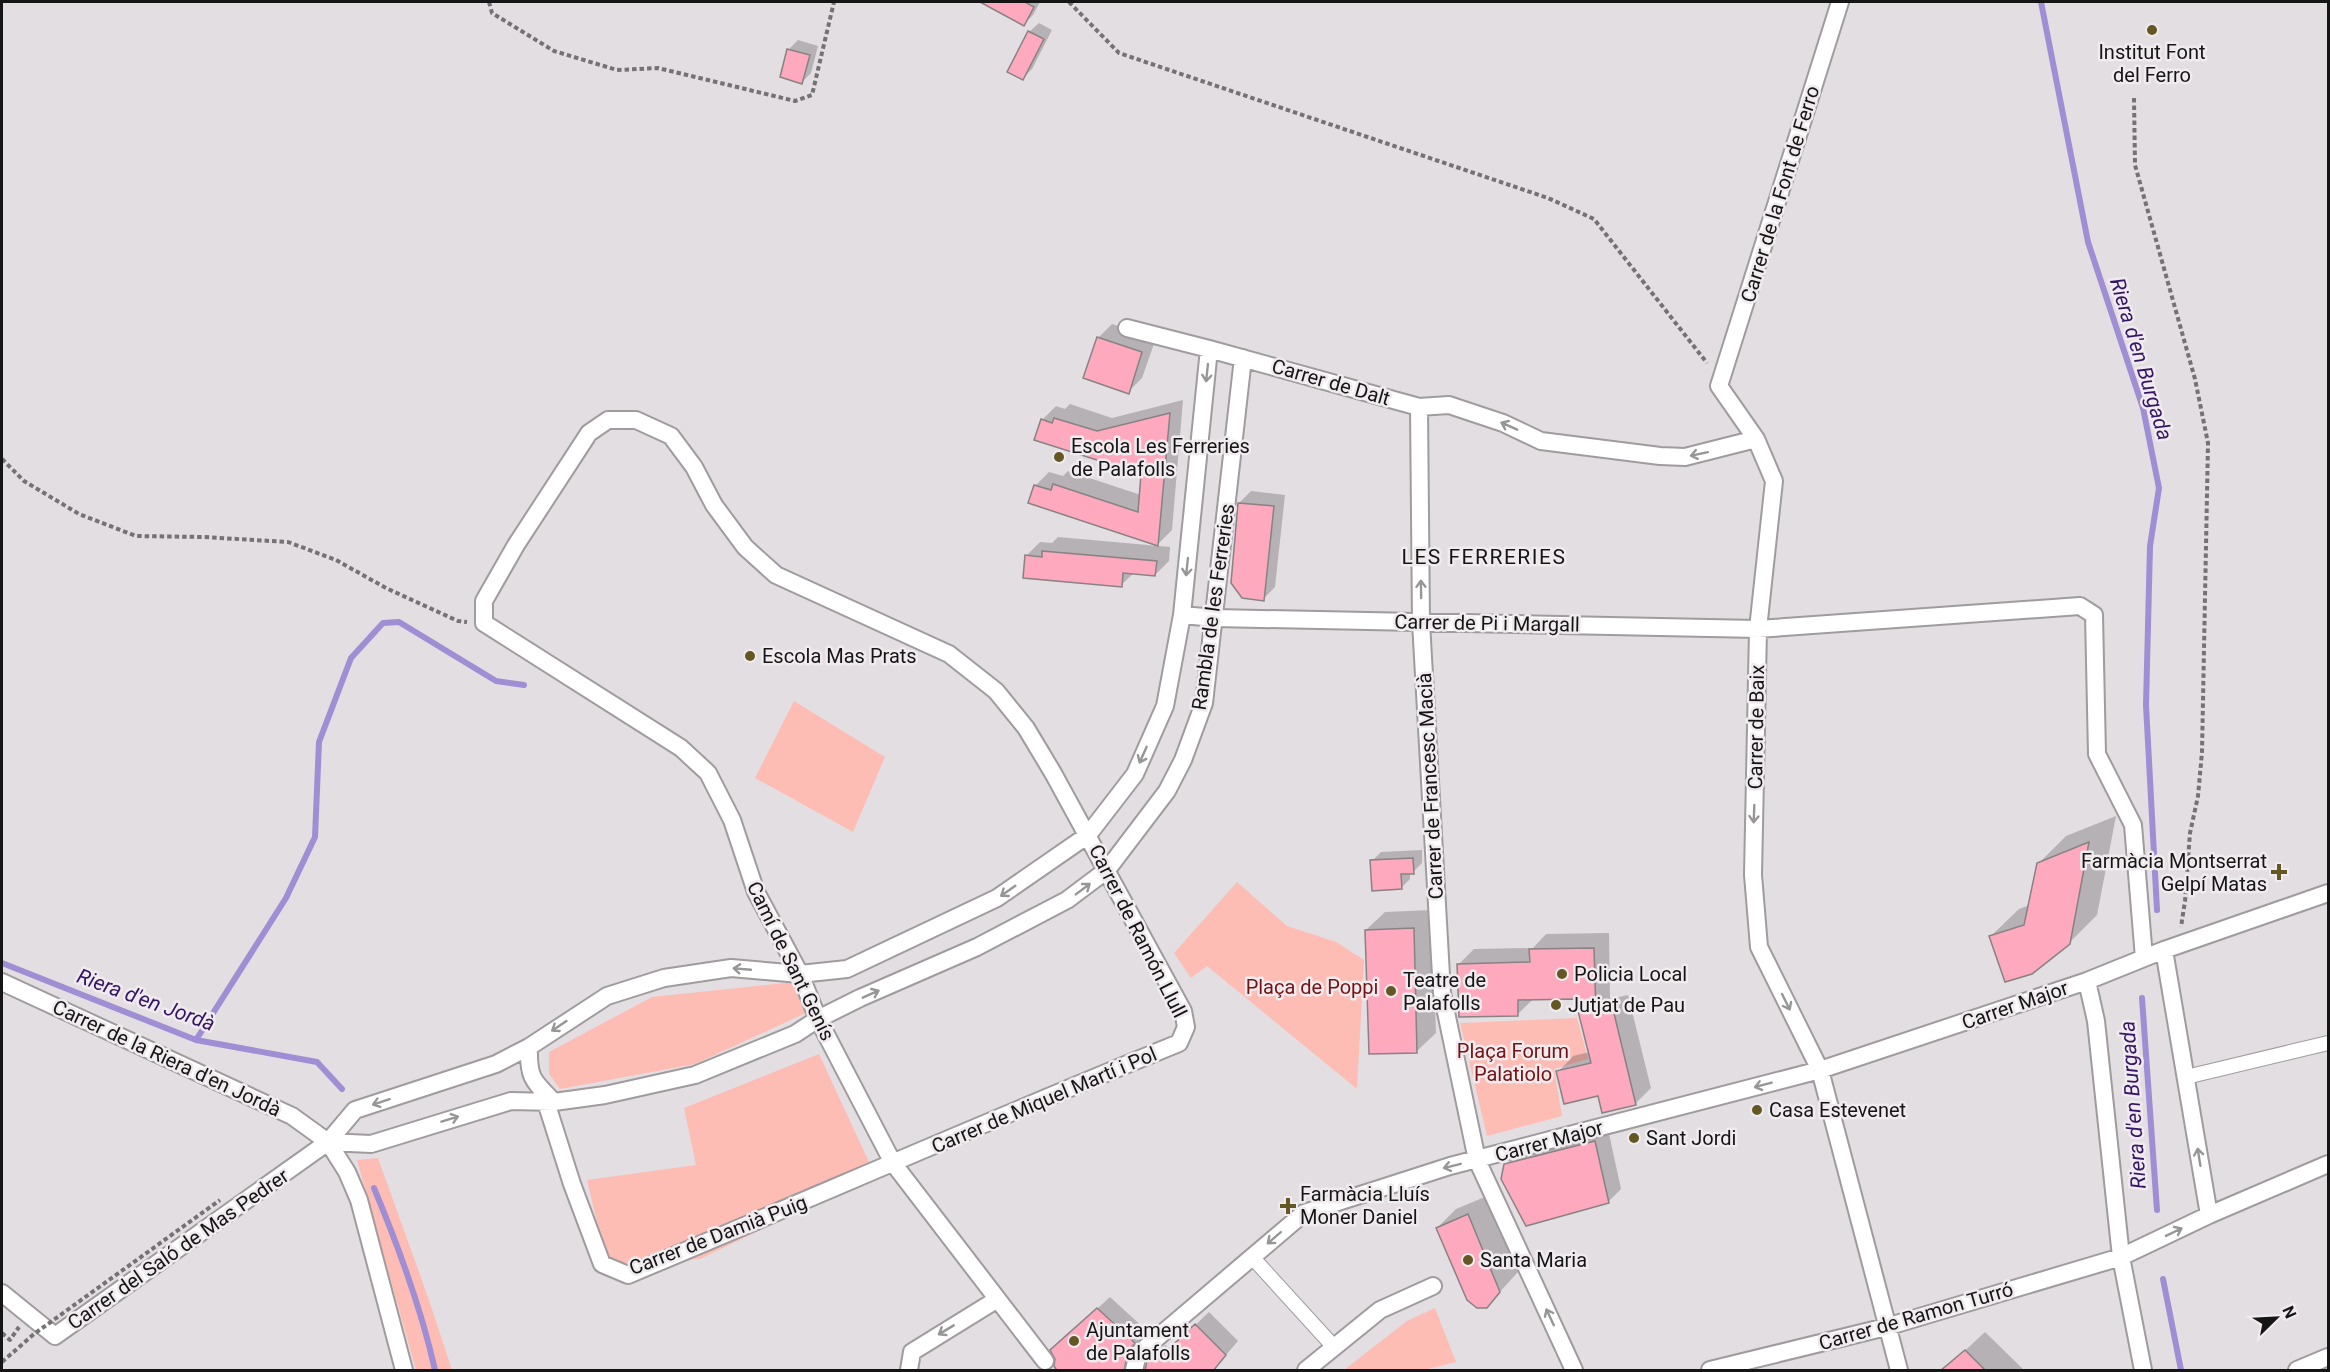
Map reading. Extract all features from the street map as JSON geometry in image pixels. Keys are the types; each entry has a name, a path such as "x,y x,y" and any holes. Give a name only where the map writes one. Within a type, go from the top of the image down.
{"street":[{"name":"Carrer de la Font de Ferro","path":"1720,383 1840,2"},
{"path":"1127,328 1243,358"},
{"name":"Rambla de les Ferreries","path":"800,974 847,969 900,946 996,898 1088,835 1135,774 1165,706 1182,615 1209,349"},
{"name":"Rambla de les Ferreries","path":"818,1019 977,947 1067,900 1107,870 1167,791 1183,760 1204,704 1243,358"},
{"name":"Carrer de Dalt","path":"1243,358 1419,407 1449,405 1503,423 1541,441 1685,457 1756,439"},
{"name":"Carrer de Baix","path":"1720,383 1756,439 1774,481 1758,629 1753,875 1759,947 1820,1070 1899,1371"},
{"name":"Carrer de Francesc Macià","path":"1419,407 1421,622 1442,993 1477,1160 1574,1371"},
{"name":"Carrer de Ramón Llull","path":"484,623 484,601 516,545 589,433 608,420 636,420 671,436 694,467 714,505 745,547 776,575 949,654 996,691 1026,728 1088,835 1183,1011 1186,1027"},
{"name":"Carrer de Pi i Margall","path":"1182,615 1215,618 1758,629 2080,606 2094,615 2097,754 2133,825 2144,958"},
{"name":"Camí de Sant Genís","path":"484,623 681,748 708,773 732,820 756,892 800,974 818,1019 893,1163 1045,1361"},
{"name":"Carrer Major","path":"1134,1371 1138,1354 1304,1213 1450,1166 1820,1070 2087,981 2171,948 2328,893"},
{"path":"2171,948 2186,1077 2209,1215"},
{"name":"Carrer del Saló de Mas Pedrer","path":"2,1293 55,1336 328,1142 355,1110 496,1064 530,1047 607,996 664,978 731,968 800,974"},
{"path":"2087,981 2096,1021 2121,1257 2143,1371"},
{"name":"Carrer de la Riera d'en Jordà","path":"2,982 292,1116 328,1142"},
{"path":"328,1142 371,1144 511,1101 550,1102 605,1095 695,1075 795,1034 818,1019"},
{"name":"Carrer de Miquel Martí i Pol","path":"893,1163 1179,1043 1186,1027"},
{"path":"2186,1077 2328,1043"},
{"path":"530,1047 528,1068 535,1084 550,1102"},
{"name":"Carrer de Damià Puig","path":"550,1102 572,1184 602,1264 628,1275 893,1163"},
{"path":"328,1142 347,1172 359,1200 404,1371"},
{"name":"Carrer de Ramon Turró","path":"1710,1371 1886,1328 2121,1257 2209,1215 2328,1164"},
{"path":"1252,1257 1334,1347"},
{"path":"1306,1371 1380,1310 1433,1286"},
{"path":"909,1371 912,1352 996,1300"},
{"path":"2297,1371 2328,1357"}],"path":[{"path":"489,2 492,13 554,51 617,70 658,68 795,101 812,95 834,2"},
{"path":"1069,2 1119,53 1548,198 1594,219 1720,383"},
{"path":"2134,98 2134,165 2195,379 2208,443 2202,752 2198,796 2190,833 2186,901 2171,948"},
{"path":"2,459 24,481 79,514 136,536 288,542 336,560 386,588 458,621 484,623"},
{"path":"2,1362 27,1340 220,1200"}],"green space":[{"path":"794,701 885,757 853,832 755,778"},
{"name":"Plaça de Poppi","path":"1237,882 1287,926 1336,942 1364,960 1357,1089 1207,966 1191,978 1174,953"},
{"path":"794,982 806,1013 695,1064 560,1089 549,1074 549,1052 652,997"},
{"name":"Plaça Forum Palatiolo","path":"1577,1018 1588,1059 1554,1069 1562,1116 1487,1136 1460,1023"},
{"path":"819,1054 875,1175 700,1259 607,1264 587,1180 696,1165 684,1108"},
{"path":"378,1158 452,1370 416,1370 357,1160"},
{"path":"1435,1308 1456,1362 1424,1370 1344,1370 1407,1321"}],"building":[{"path":"980,2 1025,2 1034,7 1024,26"},
{"path":"1028,31 1044,39 1023,80 1007,72"},
{"path":"787,49 810,55 802,84 780,77"},
{"path":"1097,337 1142,352 1129,394 1083,378"},
{"path":"1170,413 1158,546 1028,503 1034,485 1051,490 1053,484 1138,512 1141,474 1034,440 1041,419 1052,423 1054,418 1097,431"},
{"path":"1238,503 1274,506 1264,601 1242,598 1231,583"},
{"path":"1042,551 1157,561 1155,576 1123,573 1122,587 1023,578 1025,555 1042,557"},
{"path":"2089,842 2070,944 2032,974 2005,982 1989,936 2024,925 2037,863"},
{"path":"1413,858 1414,874 1401,874 1402,889 1372,891 1370,860"},
{"name":"Teatre de Palafolls","path":"1414,928 1417,1053 1369,1054 1365,930"},
{"path":"1594,948 1596,1013 1613,1009 1636,1105 1602,1113 1598,1096 1564,1104 1556,1071 1591,1063 1575,999 1518,1000 1518,1016 1459,1017 1457,964 1530,962 1529,949"},
{"path":"1595,1141 1609,1203 1526,1226 1501,1179 1504,1164"},
{"name":"Santa Maria","path":"1468,1214 1500,1292 1487,1308 1477,1308 1467,1300 1436,1228"},
{"path":"1097,1308 1135,1343 1128,1351 1124,1371 1057,1371 1054,1366 1055,1359 1050,1350"},
{"path":"1195,1324 1226,1355 1213,1371 1145,1371 1147,1360 1151,1357 1156,1361"},
{"path":"1965,1350 1986,1371 1940,1371"}],"waterway":[{"name":"Riera d'en Burgada","path":"2041,2 2088,242 2143,408 2159,488 2150,546 2146,705 2157,910"},
{"path":"196,1040 286,898 315,837 319,742 351,658 383,623 399,622 496,681 524,685"},
{"name":"Riera d'en Jordà","path":"2,963 196,1040 317,1062 342,1089"},
{"name":"Riera d'en Burgada","path":"2142,998 2157,1210"},
{"name":"Riera d'en Jordà","path":"374,1188 409,1278 435,1370"},
{"name":"Riera d'en Burgada","path":"2163,1279 2181,1370"}],"place":[{"name":"Institut Font del Ferro","path":"2152,30"},
{"name":"Escola Les Ferreries de Palafolls","path":"1059,457"},
{"name":"Escola Mas Prats","path":"750,656"},
{"name":"Farmàcia Montserrat Gelpí Matas","path":"2279,872"},
{"name":"Policia Local","path":"1562,974"},
{"name":"Teatre de Palafolls","path":"1391,991"},
{"name":"Jutjat de Pau","path":"1556,1005"},
{"name":"Casa Estevenet","path":"1757,1110"},
{"name":"Sant Jordi","path":"1634,1138"},
{"name":"Farmàcia Lluís Moner Daniel","path":"1288,1206"},
{"name":"Santa Maria","path":"1468,1260"},
{"name":"Ajuntament de Palafolls","path":"1074,1341"}],"district":[{"name":"LES FERRERIES","path":"1484,557"}]}
